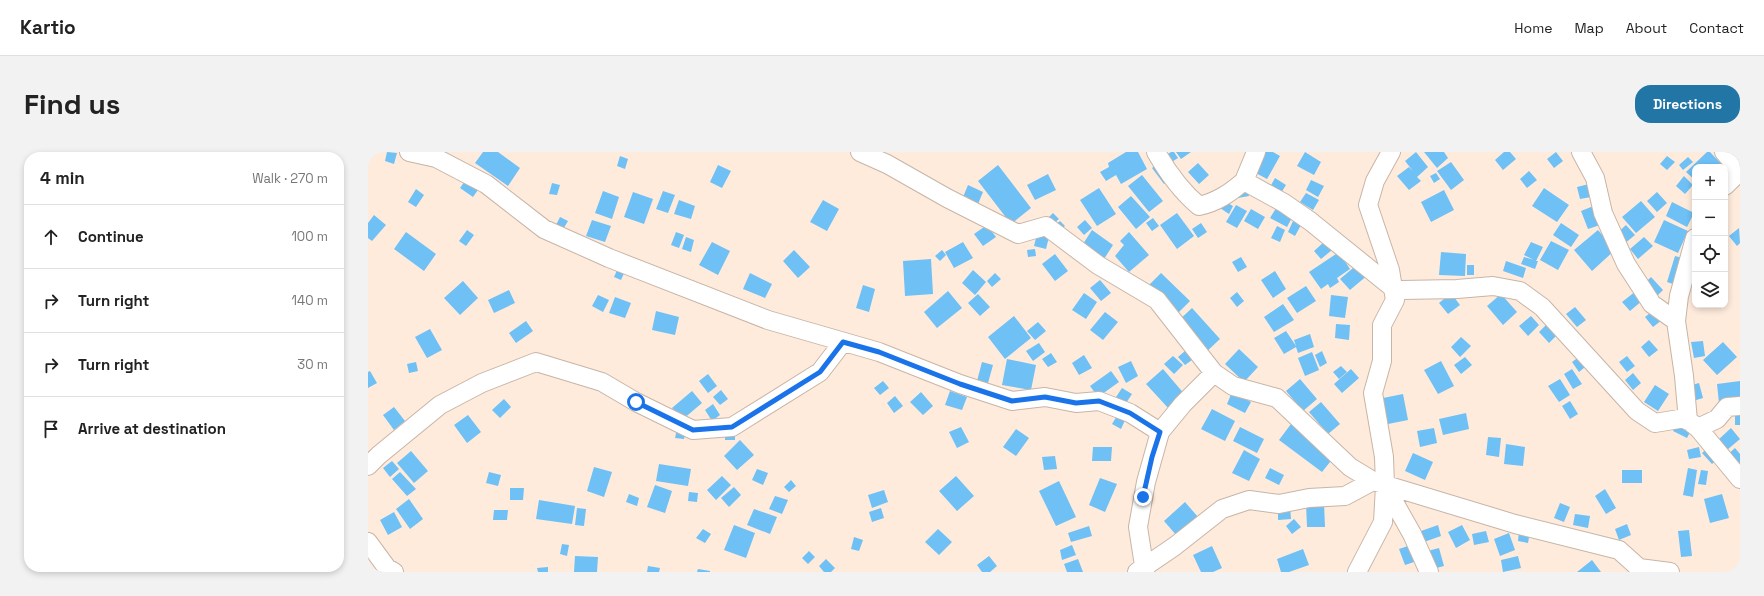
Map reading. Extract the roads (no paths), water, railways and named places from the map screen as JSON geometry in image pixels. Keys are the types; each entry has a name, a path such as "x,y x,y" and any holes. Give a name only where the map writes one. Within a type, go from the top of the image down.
{"street":[{"path":"410,152 436,158 486,184 544,229 610,258 768,320 879,352 960,384 1012,401 1045,397 1076,403 1099,401 1130,413 1160,432"},
{"path":"860,152 887,164 947,198 1018,234 1046,226 1098,265 1157,300 1214,373 1233,386 1277,398 1350,467 1379,483 1515,524 1619,550 1639,568 1663,572"},
{"path":"1156,152 1184,194 1199,206 1218,200 1230,193 1244,181 1256,152"},
{"path":"1357,572 1383,522 1379,483 1384,457 1373,393 1382,361 1382,325 1395,300 1390,270 1368,205 1375,181 1391,152"},
{"path":"1581,152 1596,178 1603,213 1626,264 1652,304 1676,322"},
{"path":"1724,152 1740,171 1728,183"},
{"path":"1244,181 1284,203 1310,221 1393,288 1401,290 1457,289 1493,286 1520,292 1542,307 1637,411 1655,423 1685,418 1693,424 1740,479"},
{"path":"1692,249 1679,296 1676,322 1693,424"},
{"path":"368,466 379,455 440,405 482,383 536,362 602,382 636,402 693,430 732,427 820,372 843,342"},
{"path":"1142,570 1138,527 1146,482 1160,432 1183,404 1214,373"},
{"path":"1693,424 1717,418 1728,407 1740,406"},
{"path":"1142,570 1222,510 1249,500 1279,504 1309,498 1345,496 1379,483"},
{"path":"1379,483 1412,534 1429,572"},
{"path":"368,542 387,568 394,572"}]}
